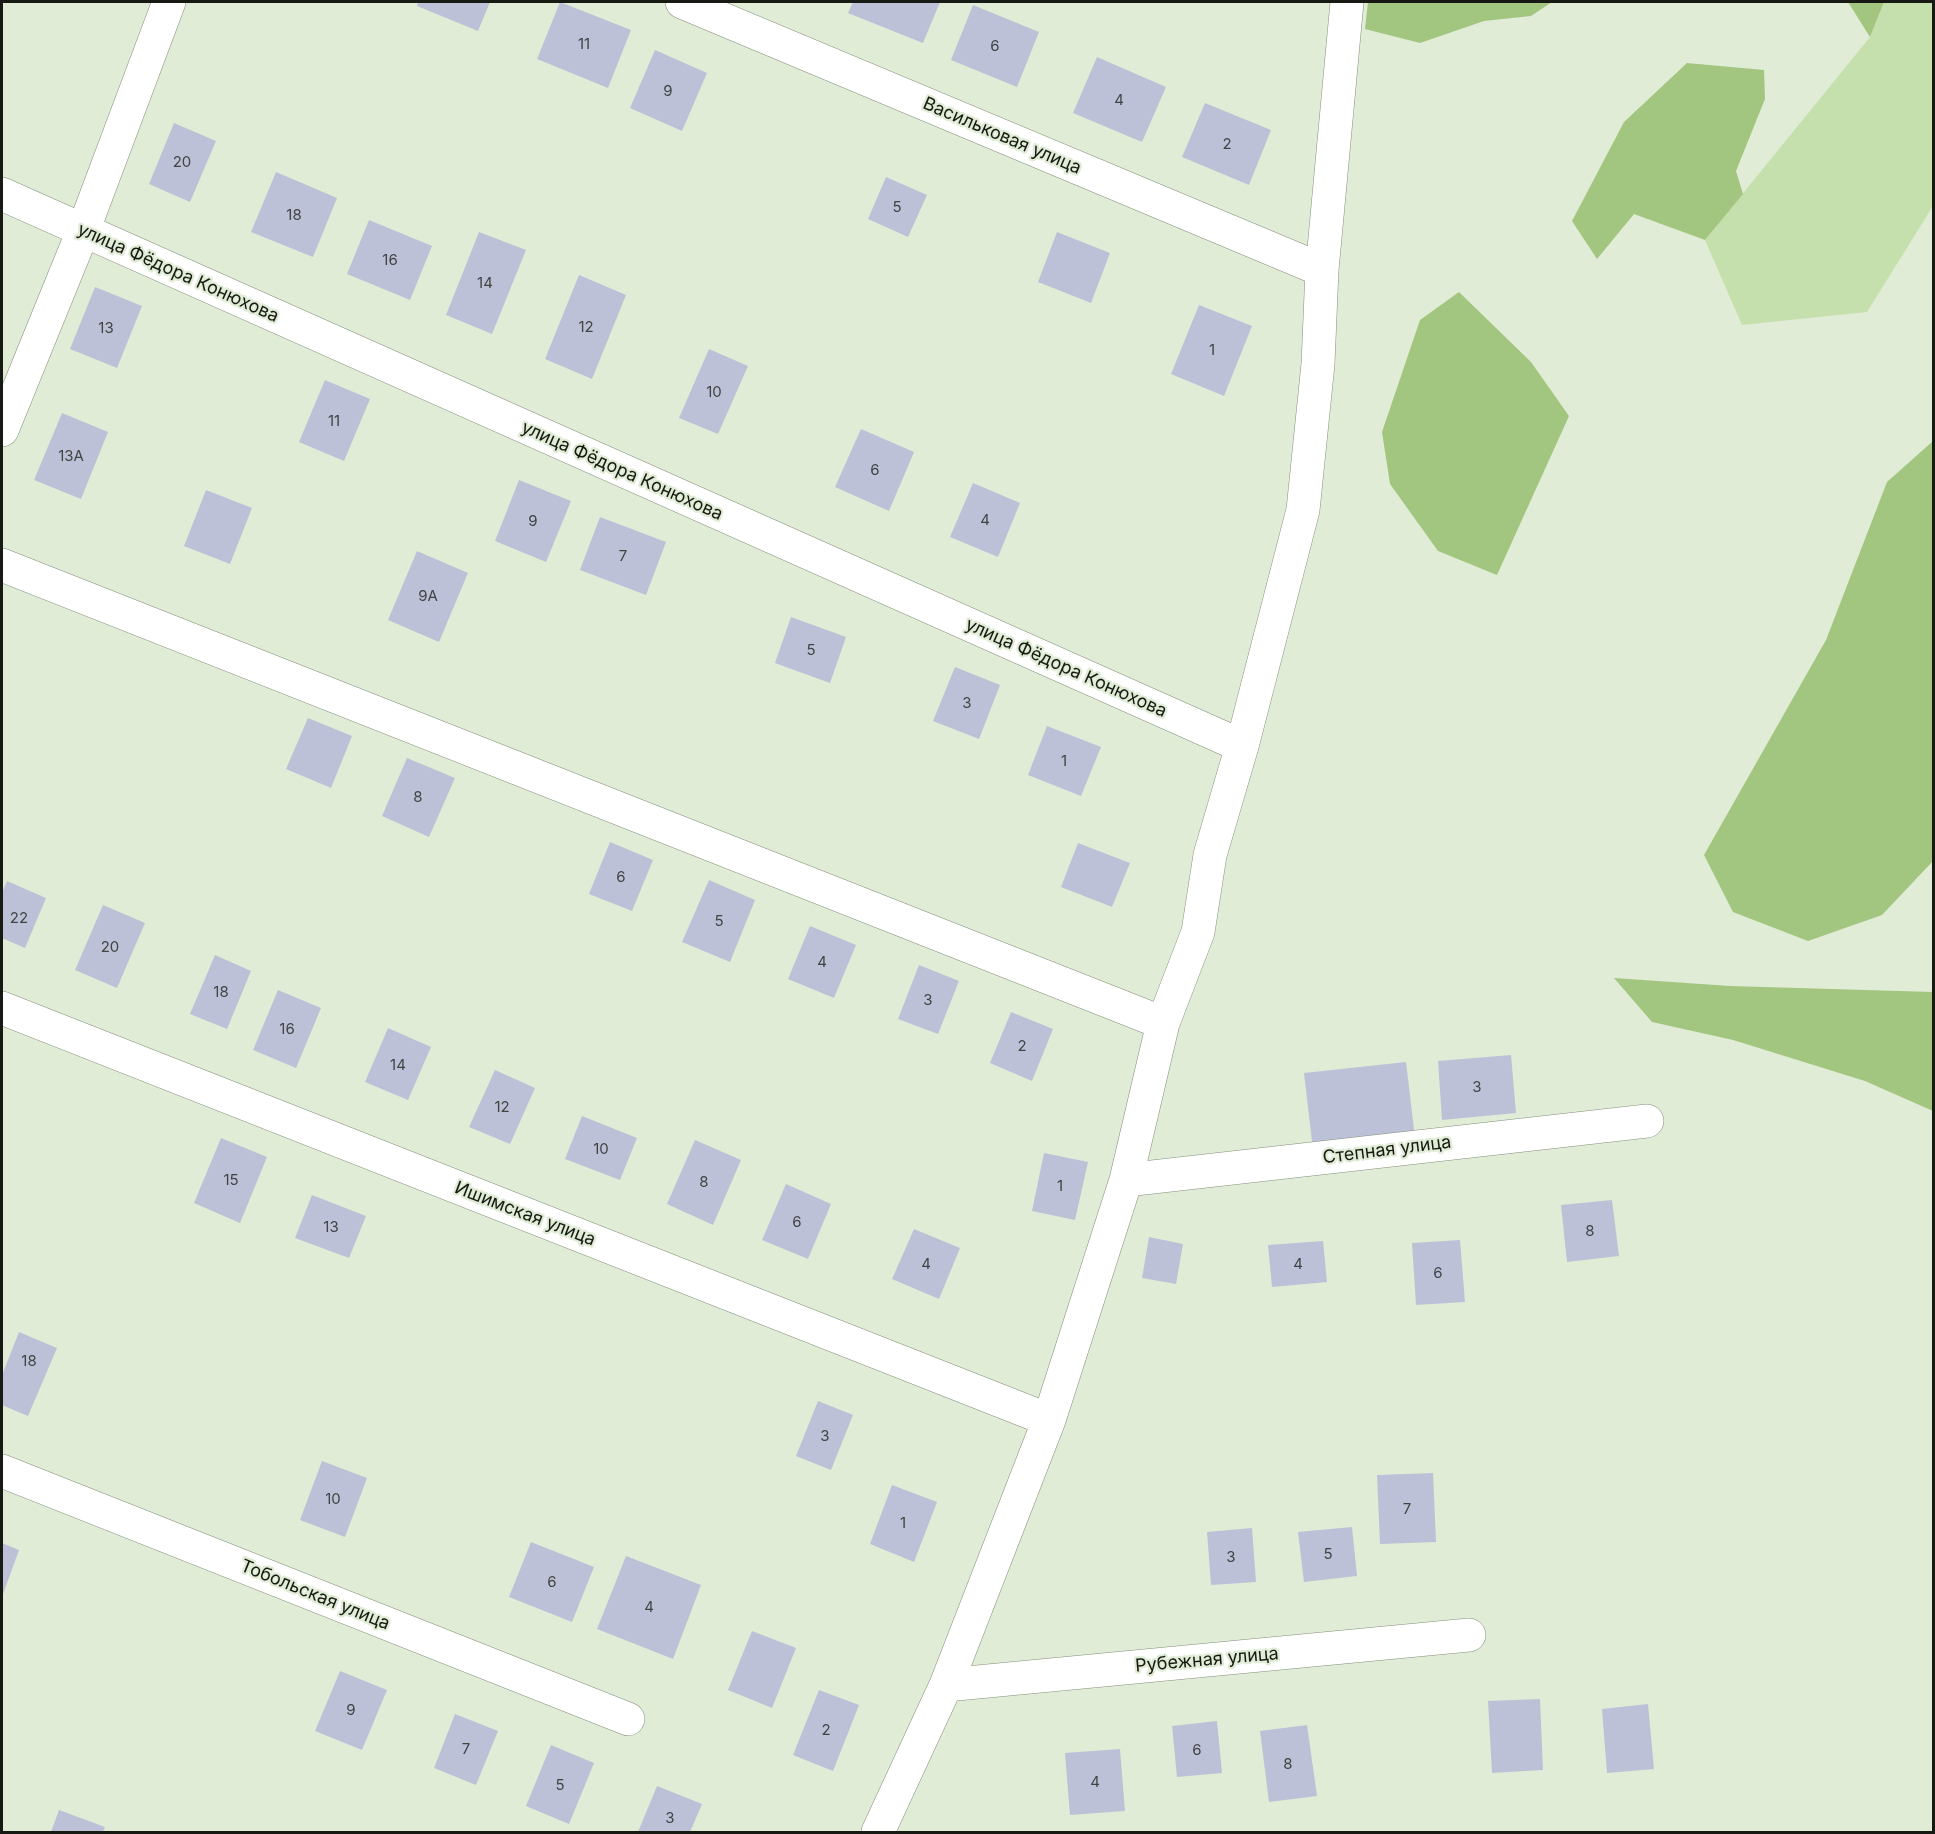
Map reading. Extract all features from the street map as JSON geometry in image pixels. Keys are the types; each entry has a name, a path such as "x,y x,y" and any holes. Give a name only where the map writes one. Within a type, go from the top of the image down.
{"street":[{"path":"2,430 83,231 169,2"},
{"name":"Васильковая улица","path":"682,2 1322,270"},
{"path":"878,1833 946,1684 1049,1420 1126,1180 1163,1023 1198,932 1210,855 1242,746 1303,510 1318,364 1322,270 1347,2"},
{"name":"улица Фёдора Конюхова","path":"2,194 1242,746"},
{"path":"2,565 1163,1023"},
{"name":"Ишимская улица","path":"2,1008 1049,1420"},
{"name":"Степная улица","path":"1126,1180 1647,1120"},
{"name":"Тобольская улица","path":"2,1471 628,1719"},
{"name":"Рубежная улица","path":"946,1684 1468,1635"}],"green space":[{"path":"1368,2 1552,2 1531,16 1484,21 1420,43 1365,29"},
{"path":"1848,2 1884,2 1870,37"},
{"path":"1884,2 1933,2 1933,206 1867,312 1742,325 1705,240 1870,37"},
{"path":"1687,63 1764,70 1765,99 1736,171 1743,194 1705,240 1634,214 1597,259 1572,221 1624,122"},
{"path":"1459,292 1531,362 1569,416 1497,575 1438,551 1390,484 1382,432 1420,320"},
{"path":"1933,441 1933,861 1882,915 1808,941 1733,912 1704,855 1826,640 1887,482"},
{"path":"1614,978 1730,986 1933,992 1933,1111 1865,1081 1733,1040 1652,1022"}],"building":[{"path":"418,2 490,2 478,31 417,6"},
{"path":"560,2 631,30 608,88 537,59"},
{"path":"853,2 940,2 923,43 848,13"},
{"path":"973,5 1039,32 1017,87 951,60"},
{"path":"655,50 707,73 682,131 630,108"},
{"path":"1097,57 1166,87 1142,142 1073,113"},
{"path":"1205,103 1271,130 1249,185 1182,157"},
{"path":"174,123 216,141 190,202 149,184"},
{"path":"276,172 337,198 313,257 251,232"},
{"path":"886,177 927,195 908,237 868,219"},
{"path":"369,220 432,246 410,300 347,274"},
{"path":"479,232 526,250 492,334 446,315"},
{"path":"1057,232 1110,253 1091,303 1038,282"},
{"path":"579,275 626,295 592,379 545,359"},
{"path":"95,287 142,306 117,368 70,349"},
{"path":"1199,305 1252,326 1224,396 1171,374"},
{"path":"709,349 748,366 718,434 679,418"},
{"path":"325,380 370,399 344,461 299,442"},
{"path":"62,413 108,432 81,499 34,480"},
{"path":"861,429 914,452 889,511 835,487"},
{"path":"519,480 571,501 546,562 495,541"},
{"path":"973,483 1020,503 998,557 950,537"},
{"path":"206,490 252,508 230,564 184,546"},
{"path":"600,517 666,542 646,595 580,570"},
{"path":"417,551 468,573 439,642 388,620"},
{"path":"791,617 846,637 830,683 775,663"},
{"path":"955,667 1000,685 979,739 933,721"},
{"path":"308,718 352,736 331,788 286,769"},
{"path":"1047,726 1101,747 1081,796 1028,775"},
{"path":"407,758 455,778 429,837 382,816"},
{"path":"610,842 653,860 632,911 589,894"},
{"path":"1078,843 1130,863 1112,907 1061,887"},
{"path":"709,880 755,900 730,962 682,942"},
{"path":"7,881 46,898 25,948 2,938 2,893"},
{"path":"103,905 145,923 117,988 75,970"},
{"path":"810,926 856,945 834,998 788,979"},
{"path":"215,955 251,971 227,1029 190,1014"},
{"path":"919,965 959,981 938,1034 898,1019"},
{"path":"278,990 321,1008 296,1068 253,1050"},
{"path":"1011,1012 1053,1029 1032,1081 990,1063"},
{"path":"388,1028 431,1047 408,1100 365,1082"},
{"path":"1511,1055 1516,1113 1442,1120 1438,1061"},
{"path":"1406,1062 1415,1138 1313,1150 1304,1073"},
{"path":"495,1070 535,1088 510,1144 469,1127"},
{"path":"582,1116 637,1138 620,1180 565,1159"},
{"path":"221,1138 267,1157 240,1223 194,1203"},
{"path":"695,1140 741,1160 713,1225 667,1204"},
{"path":"1044,1153 1088,1162 1075,1220 1032,1211"},
{"path":"786,1184 831,1204 808,1259 762,1240"},
{"path":"312,1195 366,1216 349,1258 295,1238"},
{"path":"1612,1200 1619,1256 1567,1262 1561,1205"},
{"path":"914,1229 960,1248 939,1299 892,1279"},
{"path":"1149,1237 1183,1244 1176,1284 1142,1278"},
{"path":"1460,1240 1465,1302 1416,1305 1412,1243"},
{"path":"1323,1241 1327,1282 1272,1287 1268,1245"},
{"path":"19,1332 57,1348 28,1416 2,1405 2,1375"},
{"path":"818,1401 853,1415 831,1470 796,1456"},
{"path":"322,1461 367,1478 345,1537 300,1520"},
{"path":"1433,1473 1436,1542 1380,1544 1377,1475"},
{"path":"892,1485 937,1502 914,1562 870,1544"},
{"path":"1352,1527 1357,1576 1304,1582 1298,1532"},
{"path":"1252,1528 1256,1582 1211,1585 1207,1532"},
{"path":"531,1542 594,1567 572,1622 509,1597"},
{"path":"2,1543 19,1550 2,1597"},
{"path":"626,1556 701,1585 673,1659 597,1629"},
{"path":"752,1631 796,1648 772,1708 728,1690"},
{"path":"340,1671 387,1690 362,1750 315,1731"},
{"path":"819,1690 859,1705 833,1771 793,1755"},
{"path":"1540,1699 1543,1770 1492,1773 1488,1701"},
{"path":"1648,1704 1654,1769 1607,1773 1602,1709"},
{"path":"455,1714 498,1731 476,1785 434,1768"},
{"path":"1217,1721 1222,1773 1177,1777 1172,1726"},
{"path":"1307,1725 1317,1796 1269,1802 1260,1731"},
{"path":"551,1745 594,1763 569,1824 526,1806"},
{"path":"1120,1749 1125,1811 1070,1815 1065,1753"},
{"path":"657,1786 702,1804 690,1832 638,1832"},
{"path":"59,1810 105,1827 103,1832 51,1832"}]}
